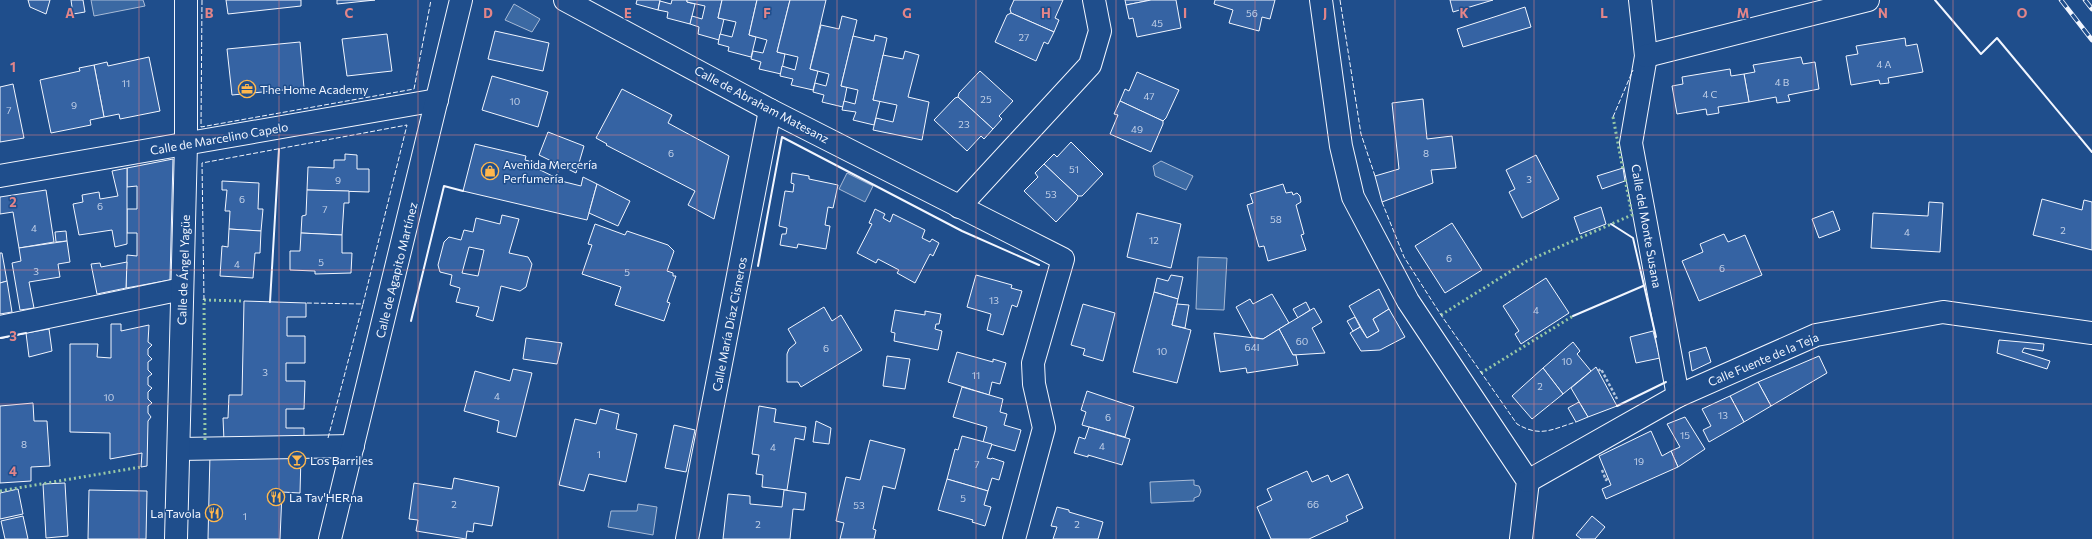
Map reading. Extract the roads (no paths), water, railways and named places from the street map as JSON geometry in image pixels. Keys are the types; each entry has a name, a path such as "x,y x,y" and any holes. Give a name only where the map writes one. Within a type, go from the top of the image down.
{"street":[{"name":"Calle de Ángel Yagüe","path":"176,539 186,144 186,0"},
{"name":"Calle de Agapito Martínez","path":"330,539 461,0"},
{"name":"Calle de Abraham Matesanz","path":"565,0 770,110 1063,259 1033,363 1034,384 1044,428 1014,539"},
{"path":"959,207 1090,65 1100,32 1094,0"},
{"path":"1321,0 1342,146 1352,197 1408,301 1528,481 1521,539"},
{"name":"Calle del Monte Susana","path":"1640,0 1646,56 1631,143 1678,396"},
{"path":"1646,56 1868,0"},
{"name":"Calle de Marcelino Capelo","path":"0,176 437,100"},
{"name":"Calle María Díaz Cisneros","path":"687,539 770,110"},
{"path":"0,327 182,289"},
{"name":"Calle Fuente de la Teja","path":"1528,481 1678,396 1816,335 1943,312 2092,333"},
{"path":"179,448 353,446"}],"water":[{"path":"91,0 143,0 145,6 94,16"},
{"path":"514,4 540,19 532,32 505,20"},
{"path":"1161,161 1193,176 1186,190 1155,176 1153,166"},
{"path":"847,173 873,186 865,202 839,189"},
{"path":"1198,257 1227,258 1224,310 1196,309"},
{"path":"1194,480 1194,485 1199,486 1201,491 1199,496 1194,498 1194,501 1151,503 1150,482"},
{"path":"638,504 657,507 653,535 608,527 611,511 637,511"}],"railway":[{"path":"2061,0 2092,40"},
{"path":"2085,0 2092,9"}],"place":[{"name":"The Home Academy","path":"247,89"},
{"name":"Avenida Mercería Perfumería","path":"490,171"},
{"name":"Los Barriles","path":"297,460"},
{"name":"La Tav'HERna","path":"276,497"},
{"name":"La Tavola","path":"214,513"}]}
